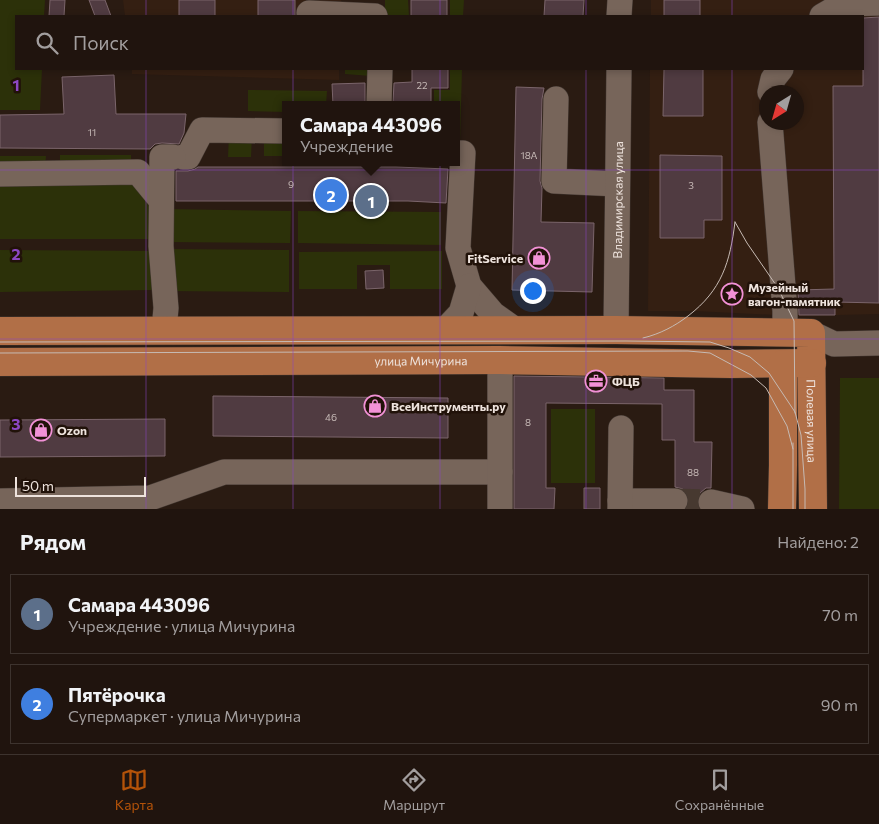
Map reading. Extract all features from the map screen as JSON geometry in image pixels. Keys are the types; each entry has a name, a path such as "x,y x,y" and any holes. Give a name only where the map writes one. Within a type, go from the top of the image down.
{"main road":[{"path":"0,330 616,330 810,337"},
{"name":"Полевая улица","path":"810,337 812,363 813,509"},
{"name":"улица Мичурина","path":"0,362 500,360 731,364 812,363"},
{"path":"782,509 783,364"}],"street":[{"path":"381,15 382,0"},
{"path":"620,0 620,15"},
{"path":"824,15 843,4 879,3"},
{"path":"309,13 353,15"},
{"path":"379,101 380,70"},
{"name":"Владимирская улица","path":"616,330 619,70"},
{"path":"772,85 773,79 780,70"},
{"path":"556,99 554,181 617,184"},
{"path":"164,330 166,308 161,246 162,157 188,157 202,130 282,131"},
{"path":"771,130 785,311 810,337 879,343"},
{"path":"460,153 463,153 458,248 469,286 493,314 517,331"},
{"path":"0,174 138,172 161,200"},
{"path":"445,330 461,313 469,286"},
{"path":"500,360 500,509"},
{"path":"621,428 620,505 675,502"},
{"path":"0,501 150,498 224,472 500,472"},
{"path":"711,502 742,509"}],"shaded area":[{"path":"123,0 341,0 340,15 125,15"},
{"path":"651,0 879,0 879,314 795,316 695,311 648,311 650,70 864,70 864,15 651,15"},
{"path":"132,70 339,70 339,80 132,74"}],"green space":[{"path":"0,0 45,0 44,15 15,15 15,70 42,70 40,110 0,110"},
{"path":"385,0 408,0 409,15 385,15"},
{"path":"450,0 464,0 463,15 450,15"},
{"path":"345,70 372,70 371,76 345,74"},
{"path":"450,70 462,70 460,142 460,101 434,101 434,90 450,90"},
{"path":"248,90 327,91 326,101 282,101 282,112 248,111"},
{"path":"264,132 282,133 282,156 264,156"},
{"path":"229,135 252,135 251,157 228,157"},
{"path":"60,155 131,155 131,167 60,168"},
{"path":"0,156 46,156 45,169 0,169"},
{"path":"138,179 154,207 153,239 0,239 0,180"},
{"path":"165,209 291,211 290,243 164,242"},
{"path":"298,211 441,212 441,245 298,243"},
{"path":"164,249 289,250 289,292 164,291"},
{"path":"0,250 153,251 154,290 0,292"},
{"path":"442,251 442,289 390,289 390,265 357,265 357,289 299,289 299,252"},
{"path":"840,378 879,378 879,509 839,509"},
{"path":"551,409 595,409 595,483 551,483"}],"building":[{"path":"50,0 65,0 64,15 49,15"},
{"path":"89,0 105,0 111,15 95,15"},
{"path":"179,0 215,0 215,15 179,15"},
{"path":"258,0 295,0 295,15 258,15"},
{"path":"411,0 447,0 447,15 411,15"},
{"path":"545,0 584,0 583,15 544,15"},
{"path":"664,0 700,0 700,15 664,15"},
{"path":"879,17 879,303 835,302 835,315 799,315 798,290 834,289 833,86 863,86 864,18"},
{"path":"412,70 448,70 448,88 431,88 431,101 393,101 394,83 412,82"},
{"path":"664,70 703,70 703,116 663,116"},
{"path":"114,75 116,114 186,114 184,133 179,144 155,144 150,149 0,148 0,115 64,114 62,77"},
{"path":"365,83 365,101 333,101 332,84"},
{"path":"516,87 544,88 542,99 540,181 542,188 541,222 594,223 592,292 512,290"},
{"path":"660,155 722,156 722,220 704,220 704,238 660,238"},
{"path":"198,167 396,167 448,169 446,203 408,201 176,201 176,171 188,171"},
{"path":"383,270 384,288 366,289 365,271"},
{"path":"514,376 664,378 664,390 694,390 694,442 712,442 711,488 706,488 700,493 697,499 699,509 687,509 688,494 683,489 675,487 675,440 662,440 662,404 546,403 546,488 555,488 554,509 514,509"},
{"path":"213,396 448,398 448,438 213,436"},
{"path":"165,419 165,456 0,457 0,420"},
{"path":"584,488 600,488 600,509 584,509"}],"tunnel":[{"path":"675,501 711,502"}],"tram line":[{"path":"735,222 778,288 794,321 795,413"},
{"path":"643,338 661,332 678,323 700,306 709,296 727,262 735,222"},
{"path":"0,342 710,342 750,357 769,373 795,412 801,435 805,509"},
{"path":"0,353 688,351 710,353 751,375 766,388 787,426 793,449"},
{"path":"793,443 793,509"}],"place":[{"name":"Пятёрочка","path":"331,195"},
{"name":"Самара 443096","path":"371,201"},
{"name":"FitService","path":"539,258"},
{"name":"Музейный вагон-памятник","path":"732,294"},
{"name":"ФЦБ","path":"596,381"},
{"name":"ВсеИнструменты.ру","path":"375,406"},
{"name":"Ozon","path":"41,430"}]}
